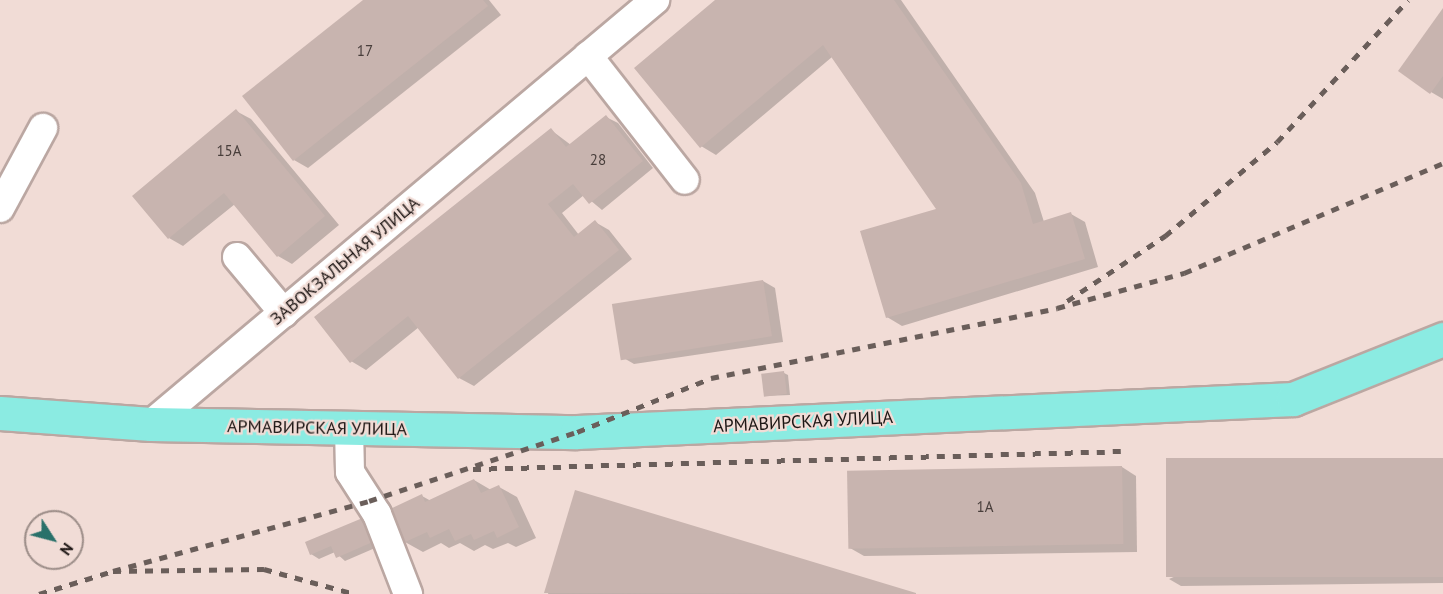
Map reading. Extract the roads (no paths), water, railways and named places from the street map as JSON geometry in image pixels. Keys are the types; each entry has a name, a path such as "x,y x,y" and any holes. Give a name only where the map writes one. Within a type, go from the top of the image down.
{"main road":[{"name":"АРМАВИРСКАЯ УЛИЦА","path":"151,424 577,432 1293,399 1443,339"},
{"path":"0,413 151,424"}],"street":[{"name":"ЗАВОКЗАЛЬНАЯ УЛИЦА","path":"151,424 655,0"},
{"path":"588,56 686,180"},
{"path":"0,208 43,128"},
{"path":"237,257 284,313"},
{"path":"349,428 350,472 377,514 408,594"}],"railway":[{"path":"1067,301 1165,236 1277,142 1408,0"},
{"path":"113,571 369,501 577,432 711,378 1057,308 1184,273 1443,163"},
{"path":"473,469 1126,451"},
{"path":"39,594 113,571 264,569 355,594"}]}
